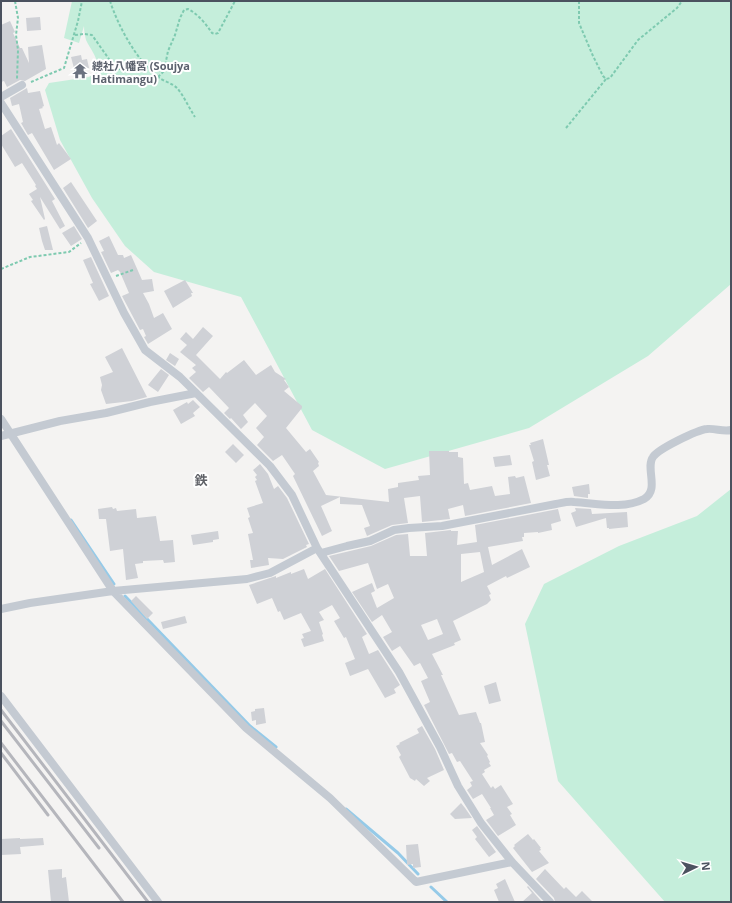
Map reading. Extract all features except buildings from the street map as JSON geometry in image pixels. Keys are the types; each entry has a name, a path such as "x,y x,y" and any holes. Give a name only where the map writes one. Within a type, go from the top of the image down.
{"street":[{"path":"1,97 20,87"},
{"path":"1,104 88,238 124,314 145,350 180,377 270,466 280,478 292,496 319,550 400,672 440,747 458,786 481,823 512,862 550,902"},
{"path":"1,436 60,421 106,413 196,393"},
{"path":"1,419 113,591 246,728 330,798 416,882 512,862"},
{"path":"1,609 30,603 113,591 247,579 270,573 319,550 370,541 394,530 442,526 572,501 629,504 644,499 649,495 652,487 652,457 669,445 706,429 731,430"},
{"path":"1,696 158,902"}],"path":[{"path":"15,1 18,18 16,36 18,50 16,75 20,87 64,68 82,1"},
{"path":"110,1 125,35 145,65 158,77 176,87 196,117"},
{"path":"158,77 164,71 168,51 184,10 188,9 193,11 212,33 215,34 218,33 235,1"},
{"path":"578,1 579,23 593,56 606,79"},
{"path":"566,128 606,79 610,78 638,40 677,8 682,1"},
{"path":"74,35 92,35 116,69 121,69 128,65 140,67 145,65"},
{"path":"1,269 30,257 69,252 88,238"},
{"path":"107,278 121,275 133,270"}],"green space":[{"path":"72,1 731,1 731,284 648,356 529,428 385,469 312,430 241,297 154,272 125,246 92,198 60,140 45,90 49,83 89,77 97,71 96,58 86,40 84,26 79,43 64,38"},
{"path":"731,489 731,902 665,902 558,781 525,624 544,584 619,546 697,516"}],"waterway":[{"path":"71,520 114,584"},
{"path":"125,596 250,726 276,747"},
{"path":"346,809 398,853 418,874"},
{"path":"431,887 447,902"}],"railway":[{"path":"1,710 148,902"},
{"path":"1,721 99,848"},
{"path":"1,743 123,902"},
{"path":"1,753 48,815"}],"place":[{"name":"總社八幡宮 (Soujya Hatimangu)","path":"80,71"}],"district":[{"name":"鉄","path":"201,480"}]}
